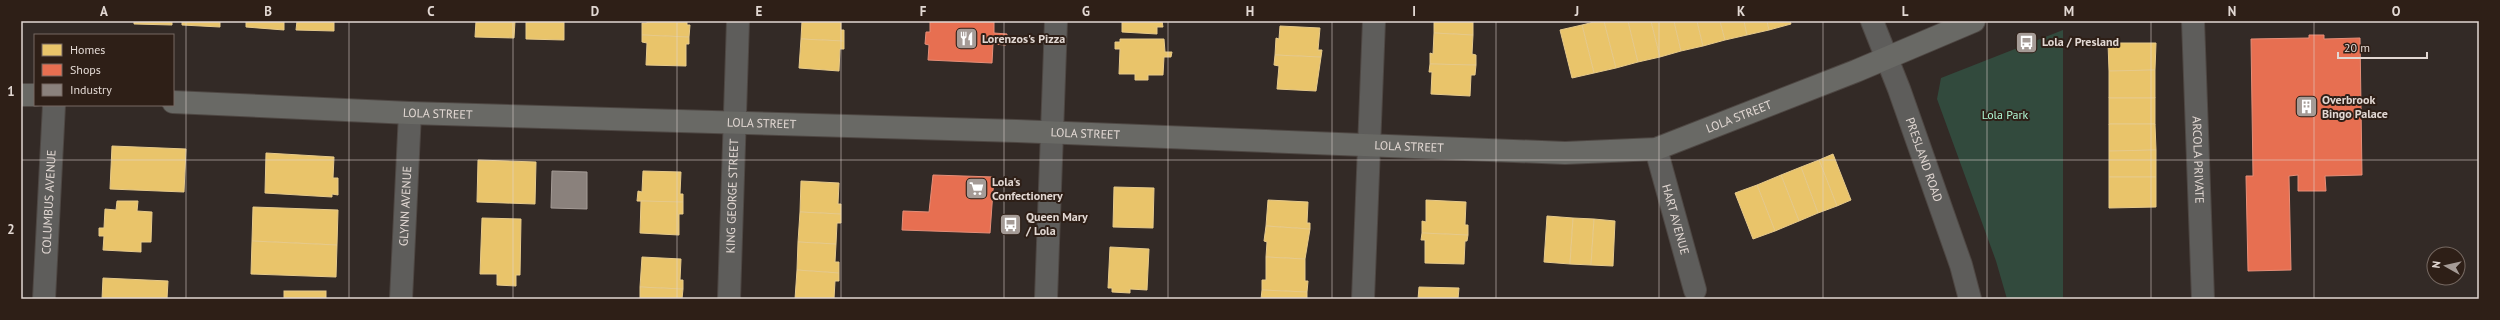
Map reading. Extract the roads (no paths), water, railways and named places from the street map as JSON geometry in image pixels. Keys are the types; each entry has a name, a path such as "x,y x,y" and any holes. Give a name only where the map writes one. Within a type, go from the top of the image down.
{"street":[{"name":"KING GEORGE STREET","path":"729,299 738,21"},
{"path":"1046,299 1056,21"},
{"path":"1363,299 1374,21"},
{"name":"PRESLAND ROAD","path":"1872,21 1887,58 1961,265 1970,299"},
{"name":"LOLA STREET","path":"174,102 410,113 1051,132 1565,153 1656,148 1887,58 1974,21"},
{"name":"ARCOLA PRIVATE","path":"2193,21 2203,299"},
{"path":"21,95 34,95"},
{"name":"COLUMBUS AVENUE","path":"44,299 54,106"},
{"name":"GLYNN AVENUE","path":"401,299 410,113"},
{"name":"HART AVENUE","path":"1656,148 1695,290"}],"place":[{"name":"Lorenzos's Pizza","path":"966,39"},
{"name":"Lola / Presland","path":"2027,42"},
{"name":"Overbrook Bingo Palace","path":"2307,107"},
{"name":"Lola's Confectionery","path":"976,189"},
{"name":"Queen Mary / Lola","path":"1011,224"}],"park label":[{"name":"Lola Park","path":"2005,115"}]}
